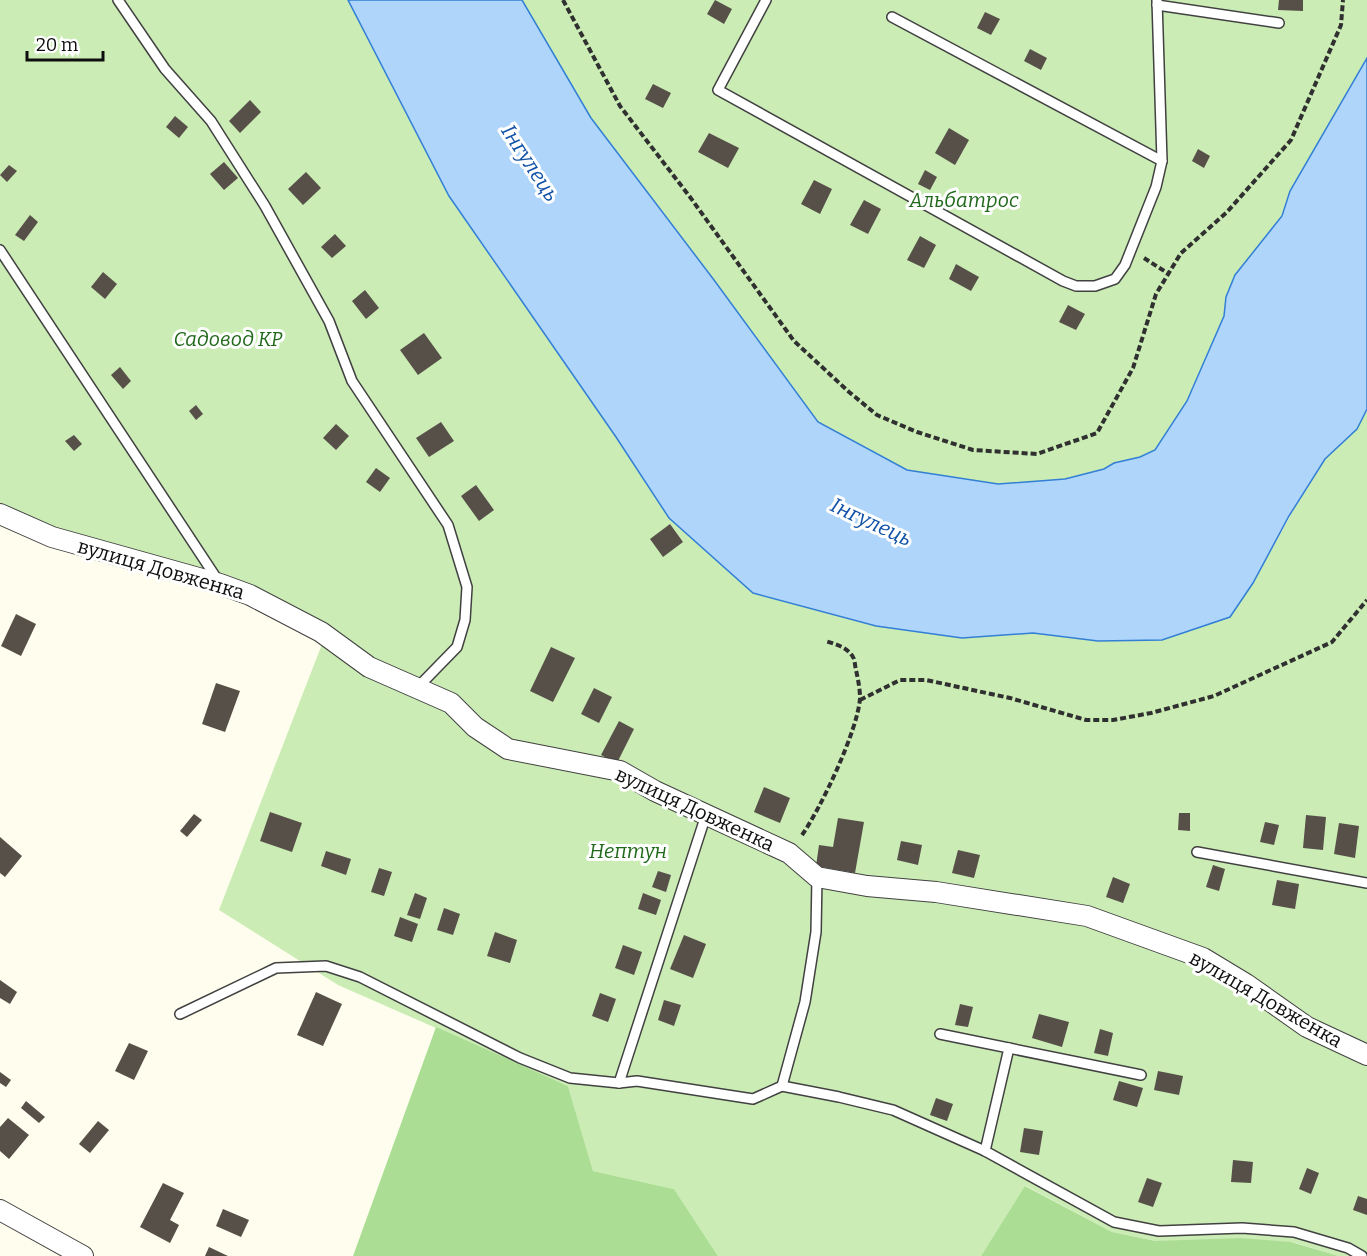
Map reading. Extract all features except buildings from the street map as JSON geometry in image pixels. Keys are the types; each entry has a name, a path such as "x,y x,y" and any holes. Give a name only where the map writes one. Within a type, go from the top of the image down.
{"street":[{"name":"вулиця Довженка","path":"0,514 52,537 220,584 250,595 311,627 369,667 451,703 475,728 507,749 620,771 655,791 789,853 817,877 867,886 936,892 1087,916 1203,958 1246,984 1307,1028 1367,1055"},
{"path":"0,1210 84,1256"}],"lane":[{"path":"118,0 165,69 211,121 265,206 329,321 352,381 448,525 467,587 465,620 456,647 417,688"},
{"path":"766,0 718,90 1063,281 1076,286 1095,286 1115,279 1125,265 1156,187 1162,161 1157,2 1279,23"},
{"path":"892,17 1162,161"},
{"path":"0,250 220,584"},
{"path":"619,1083 706,815"},
{"path":"1197,852 1367,883"},
{"path":"782,1086 807,990 816,932 817,877"},
{"path":"180,1014 276,968 326,966 360,976 475,1036 570,1078 619,1083 637,1081 753,1099 782,1086 839,1097 893,1110 985,1151 1114,1222 1159,1231 1242,1228 1294,1232 1348,1248 1362,1256"},
{"path":"940,1034 1141,1075"},
{"path":"985,1151 1009,1048"}],"path":[{"path":"563,0 620,106 690,197 794,341 877,415 917,432 973,450 1037,454 1097,433 1133,368 1156,294 1181,253 1227,212 1291,140 1341,25 1343,0"},
{"path":"1131,250 1169,274"},
{"path":"860,700 900,680 926,681 1010,698 1086,720 1113,720 1141,715 1214,696 1332,642 1367,600"},
{"path":"789,853 813,820 839,764 854,726 860,700 853,657 840,645 825,641"}],"green space":[{"path":"0,0 348,0 449,196 616,437 669,518 753,593 876,626 962,638 1033,633 1098,641 1162,640 1230,617 1253,583 1298,502 1367,297 1367,1256 1339,1256 1292,1242 1156,1241 1112,1232 1026,1186 981,1256 718,1256 674,1189 593,1171 568,1086 338,985 219,910 329,626 221,575 50,529 0,506"},
{"name":"Альбатрос","path":"522,0 1367,0 1367,58 1290,191 1282,216 1235,275 1226,297 1224,316 1187,401 1155,450 1140,457 1114,463 1104,469 1065,479 998,484 907,470 818,422 591,118"},
{"path":"436,1027 568,1086 593,1171 674,1189 718,1256 353,1256"},
{"path":"1025,1186 1112,1232 1156,1241 1240,1238 1291,1242 1339,1256 981,1256"}],"water":[{"name":"Інгулець","path":"348,0 522,0 591,118 818,422 907,470 998,484 1065,479 1104,469 1114,463 1140,457 1155,450 1187,401 1224,316 1226,297 1235,275 1282,216 1290,191 1367,58 1367,409 1357,429 1325,459 1289,516 1253,583 1230,617 1162,640 1098,641 1033,633 962,638 876,626 753,593 669,518 616,437 449,196"}],"park label":[{"name":"Садовод КР","path":"228,339"},
{"name":"Нептун","path":"628,851"}]}
